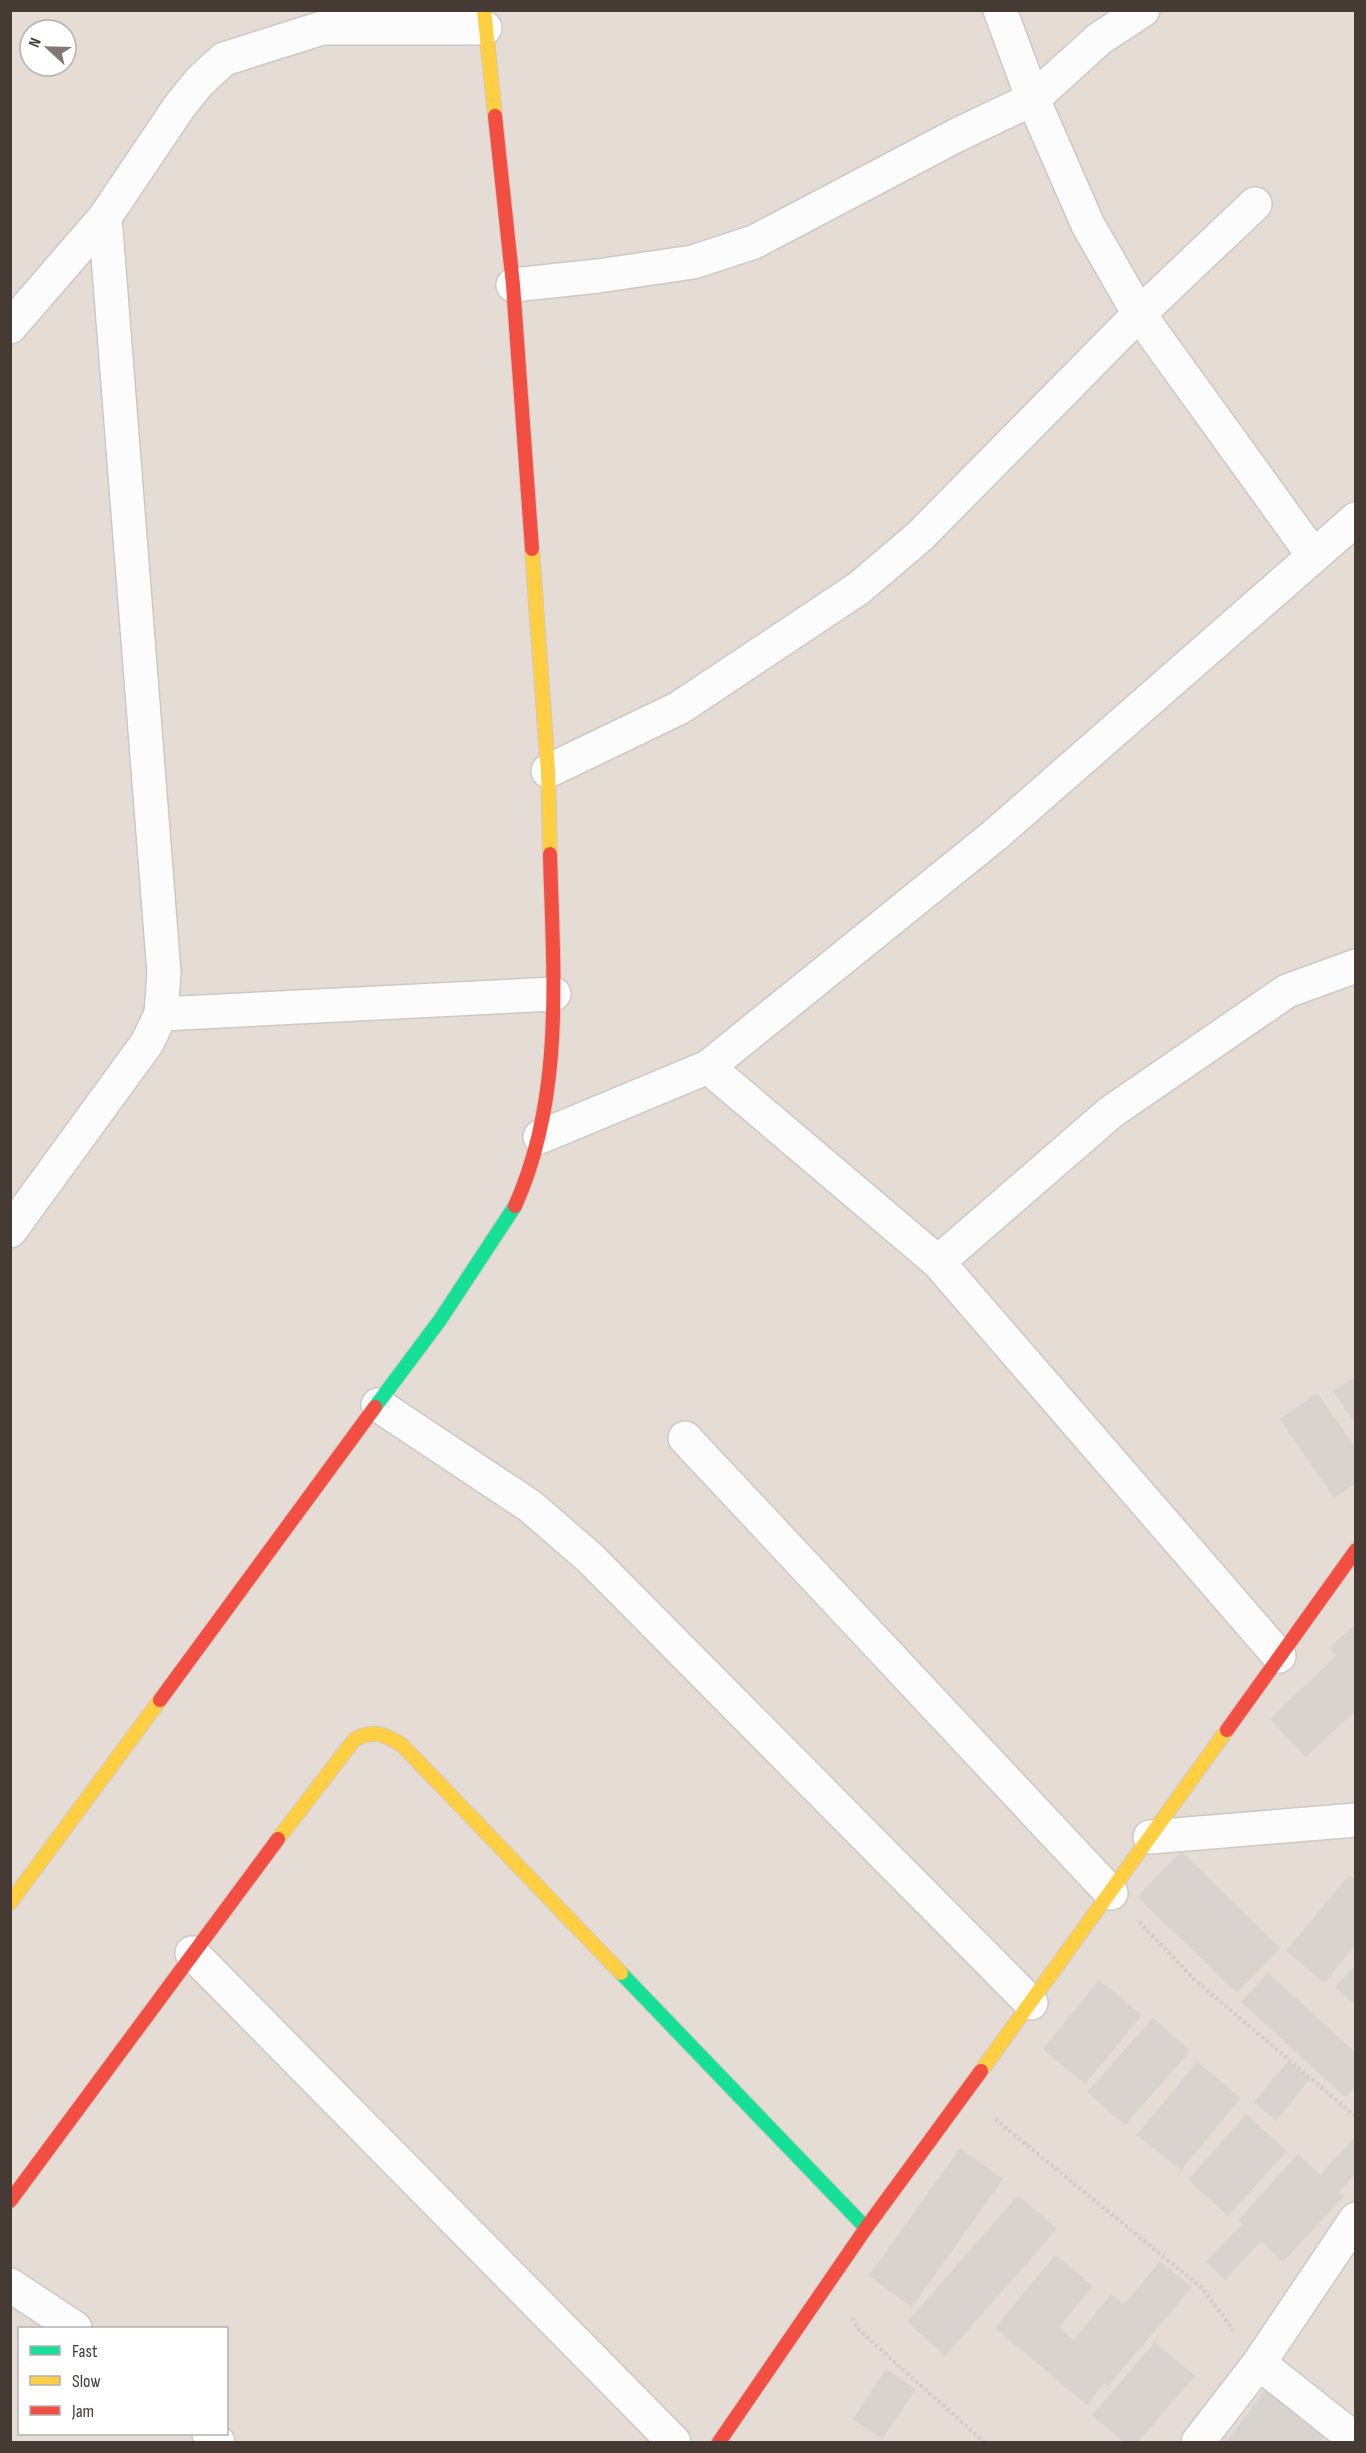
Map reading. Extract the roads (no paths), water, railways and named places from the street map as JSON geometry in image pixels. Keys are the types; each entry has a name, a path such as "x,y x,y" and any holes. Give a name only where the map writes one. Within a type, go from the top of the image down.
{"street":[{"path":"1000,10 1033,99 1088,225 1139,314 1312,555"},
{"path":"513,285 598,276 693,262 754,242 957,135 1033,99 1099,39 1143,10"},
{"path":"10,327 105,217 179,107 200,81 224,59 322,28 484,19 513,285 548,771 554,994 551,1072 540,1137 516,1205 440,1320 10,1903"},
{"path":"548,771 679,708 780,643 859,588 920,536 1139,314 1255,204"},
{"path":"10,1231 141,1052 161,1014 164,973 105,217"},
{"path":"540,1137 708,1067 995,835 1312,555 1356,519"},
{"path":"938,1262 1111,1112 1287,991 1356,966"},
{"path":"161,1014 554,994"},
{"path":"708,1067 938,1262 1279,1656"},
{"path":"378,1405 530,1506 590,1558 1031,2003"},
{"path":"685,1438 1111,1893"},
{"path":"719,2442 866,2228 1111,1893 1356,1550"},
{"path":"10,2201 192,1953 354,1740 367,1732 382,1733 402,1745 866,2228"},
{"path":"1150,1837 1356,1820"},
{"path":"192,1953 674,2442"},
{"path":"1198,2442 1259,2364 1356,2219"},
{"path":"10,2285 73,2327"},
{"path":"1259,2364 1356,2440"}]}
